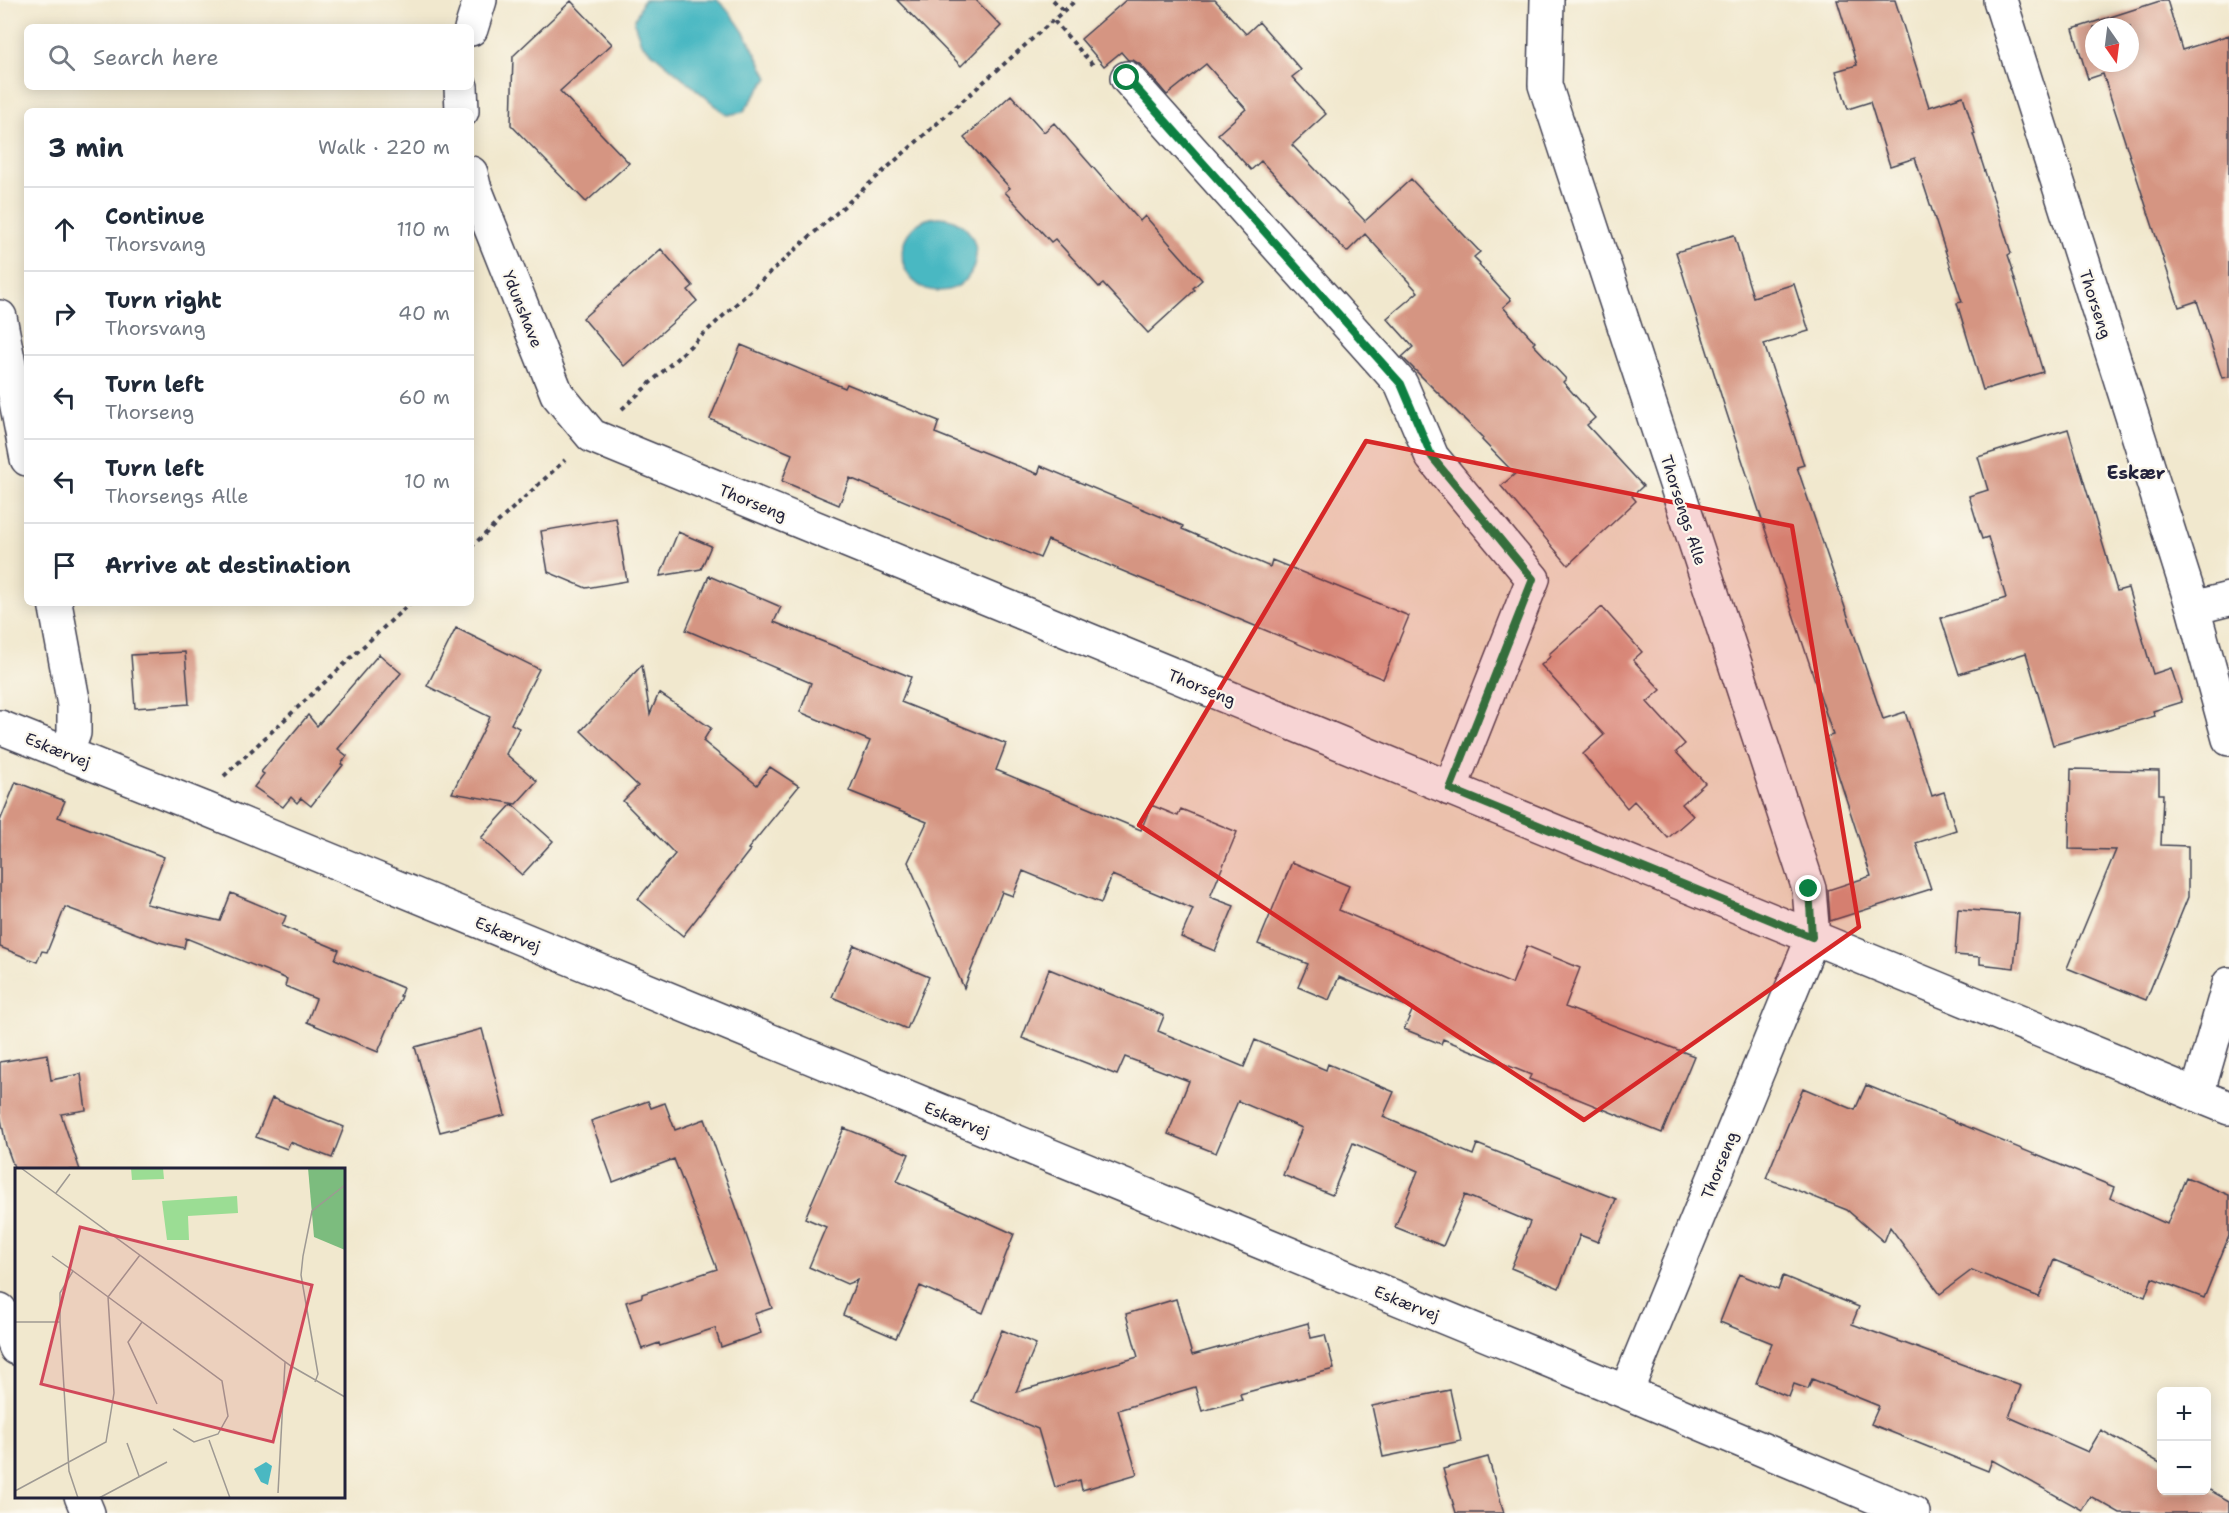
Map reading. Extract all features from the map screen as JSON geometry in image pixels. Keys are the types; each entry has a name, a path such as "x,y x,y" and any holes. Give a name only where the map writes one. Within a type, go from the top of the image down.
{"street":[{"path":"473,24 480,0"},
{"name":"Thorsengs Alle","path":"1547,0 1545,85 1809,889 1812,937"},
{"name":"Thorseng","path":"2000,0 2193,608 2229,739"},
{"path":"1127,78 1401,384 1432,457 1533,579 1450,789"},
{"path":"461,90 462,108"},
{"name":"Ydunshave","path":"474,186 557,394 603,426"},
{"path":"0,317 24,443"},
{"name":"Thorseng","path":"603,426 1450,789 2229,1108"},
{"path":"2193,608 2229,599"},
{"path":"56,606 74,705 74,733 66,754"},
{"name":"Eskærvej","path":"0,727 206,809 1626,1392 1913,1513"},
{"name":"Thorseng","path":"1626,1392 1812,937"},
{"path":"2197,1095 2229,984"},
{"path":"0,1310 15,1346"},
{"path":"81,1498 88,1513"}],"path":[{"path":"1053,0 1064,12"},
{"path":"474,544 797,248 1076,0"},
{"path":"1054,21 1095,68"},
{"path":"206,809 217,783 408,606"}],"highlighted area":[{"path":"1366,441 1792,526 1859,927 1584,1120 1139,825"}],"water":[{"path":"643,0 717,0 725,8 746,36 768,78 743,112 727,115 641,43 634,22"},
{"path":"939,217 953,220 965,228 973,240 976,254 973,268 965,280 953,288 939,291 925,288 913,280 905,268 902,254 905,240 913,228 925,220"}],"building":[{"path":"897,0 976,0 1001,26 961,66"},
{"path":"1126,0 1215,0 1246,34 1259,22 1301,70 1292,77 1326,114 1292,145 1365,221 1411,179 1480,252 1474,257 1480,263 1479,265 1511,300 1503,307 1566,379 1563,382 1595,418 1587,425 1643,486 1632,496 1636,501 1568,565 1501,486 1515,474 1482,440 1483,438 1402,357 1413,347 1387,318 1418,292 1365,234 1347,252 1261,161 1251,170 1218,134 1246,109 1206,64 1167,95 1141,65 1128,60 1121,52 1104,66 1081,39"},
{"path":"1837,0 1895,0 1929,107 1963,96 2011,253 2008,255 2012,270 2043,372 1983,390 1957,303 1962,302 1915,158 1890,166 1870,102 1848,109 1836,71 1857,65"},
{"path":"2163,0 2167,0 2182,50 2229,35 2229,377 2222,378 2197,301 2179,307 2103,74 2088,79 2086,72 2139,72 2139,18 2107,18"},
{"path":"571,1 612,44 560,91 629,163 586,202 511,125 513,56"},
{"path":"2085,25 2085,69 2073,29"},
{"path":"1011,95 1044,132 1054,123 1140,221 1145,216 1202,280 1193,288 1195,290 1148,333 1103,284 1099,287 1055,239 1051,242 1005,192 1010,188 964,138"},
{"path":"1734,235 1753,297 1794,284 1809,331 1764,344 1804,465 1797,467 1883,719 1905,712 1932,796 1944,792 1956,830 1916,843 1931,889 1830,921 1828,890 1871,876 1826,737 1833,735 1676,252"},
{"path":"661,249 693,286 688,290 697,301 624,366 583,318"},
{"path":"741,345 845,388 847,384 939,421 935,433 1038,474 1041,466 1183,526 1182,529 1270,567 1272,560 1409,616 1383,679 1048,540 1040,558 850,478 839,505 782,481 792,454 710,419"},
{"path":"2068,429 2117,591 2128,588 2153,674 2171,668 2182,702 2153,711 2155,716 2053,745 2026,653 1959,674 1941,618 2006,598 1988,537 1982,539 1969,496 1988,490 1978,457"},
{"path":"616,518 627,581 586,588 548,572 541,531"},
{"path":"678,532 711,546 701,569 660,576"},
{"path":"709,576 781,607 774,622 911,677 901,702 1006,744 996,770 1141,830 1151,805 1178,816 1181,809 1237,832 1210,897 1234,906 1215,951 1181,937 1193,909 1112,875 1101,903 1023,871 1013,896 1002,892 964,988 908,862 927,822 849,791 870,741 800,712 811,683 686,630"},
{"path":"1602,607 1642,652 1633,660 1661,690 1647,702 1685,744 1676,752 1705,783 1682,804 1693,816 1668,838 1634,801 1627,808 1583,754 1604,735 1541,665 1551,656 1549,654"},
{"path":"456,628 539,669 511,724 519,728 506,754 537,781 516,804 452,793 490,717 427,686"},
{"path":"185,652 189,704 135,708 131,655"},
{"path":"379,654 401,673 338,749 347,756 341,764 343,765 311,806 301,798 297,803 291,797 283,807 254,787 264,774 261,772 308,715 317,726"},
{"path":"642,665 650,714 659,693 711,728 703,741 757,785 770,767 799,786 748,849 750,850 683,936 638,899 675,854 623,801 638,786 581,731"},
{"path":"2071,769 2159,771 2159,794 2163,794 2161,845 2188,846 2188,897 2146,1000 2067,968 2116,850 2069,849"},
{"path":"16,782 65,801 58,817 164,857 146,904 220,921 231,893 286,916 282,926 339,950 335,959 403,988 400,996 402,996 378,1052 307,1022 316,999 285,986 287,979 186,938 184,948 159,942 65,907 47,952 42,951 37,962 0,947 0,821"},
{"path":"512,804 553,841 522,875 481,838"},
{"path":"1292,862 1349,886 1339,910 1512,984 1527,946 1580,968 1565,1007 1694,1056 1662,1133 1529,1079 1531,1075 1443,1039 1441,1044 1404,1029 1413,1009 1339,977 1329,1000 1298,987 1308,964 1258,944"},
{"path":"1958,909 2019,914 2014,968 1980,964 1980,957 1955,955"},
{"path":"854,945 929,977 907,1029 832,997"},
{"path":"1049,969 1164,1016 1158,1031 1244,1067 1255,1040 1326,1070 1328,1064 1394,1092 1383,1117 1473,1155 1477,1144 1616,1199 1598,1242 1580,1235 1559,1288 1511,1268 1530,1222 1465,1195 1443,1246 1395,1227 1418,1171 1353,1143 1332,1195 1283,1175 1302,1128 1238,1101 1216,1153 1168,1134 1189,1081 1125,1057 1117,1075 1022,1038"},
{"path":"482,1029 505,1115 440,1132 415,1047"},
{"path":"47,1054 51,1080 81,1074 86,1110 61,1114 79,1168 15,1168 15,1170 6,1145 0,1114 0,1062"},
{"path":"1866,1085 2114,1187 2110,1198 2167,1224 2186,1177 2229,1195 2229,1236 2204,1298 2152,1278 2145,1297 2054,1260 2039,1297 1972,1270 1940,1294 1890,1227 1884,1242 1847,1210 1766,1178 1803,1088 1855,1110"},
{"path":"272,1098 344,1127 332,1158 290,1142 287,1149 256,1137"},
{"path":"648,1101 651,1108 665,1103 675,1130 705,1119 772,1308 754,1314 761,1333 721,1347 715,1328 660,1346 659,1343 642,1349 626,1302 642,1297 642,1294 717,1269 674,1159 613,1182 591,1121"},
{"path":"844,1128 909,1154 897,1181 1014,1234 983,1313 920,1286 896,1338 843,1315 857,1280 847,1284 809,1267 826,1227 805,1218"},
{"path":"1739,1274 1778,1290 1783,1276 1859,1307 1852,1324 2021,1386 2009,1417 2088,1452 2101,1430 2157,1461 2157,1495 2211,1495 2211,1491 2229,1501 2229,1513 2120,1513 2090,1496 2082,1510 1992,1460 1988,1471 1871,1424 1879,1406 1812,1379 1808,1389 1794,1384 1789,1397 1756,1383 1772,1343 1720,1322"},
{"path":"1176,1299 1192,1355 1308,1323 1311,1338 1325,1335 1334,1369 1240,1394 1242,1400 1202,1411 1195,1387 1118,1410 1137,1474 1082,1490 1080,1480 1055,1487 1038,1429 972,1401 1002,1330 1036,1344 1016,1392 1138,1357 1126,1314"},
{"path":"1450,1390 1461,1441 1383,1457 1372,1406"},
{"path":"1488,1457 1504,1513 1456,1513 1443,1469"}],"district":[{"name":"Eskær","path":"2136,473"}],"route":[{"path":"1127,78 1401,384 1432,457 1533,579 1450,789 1812,937 1809,889"}]}
